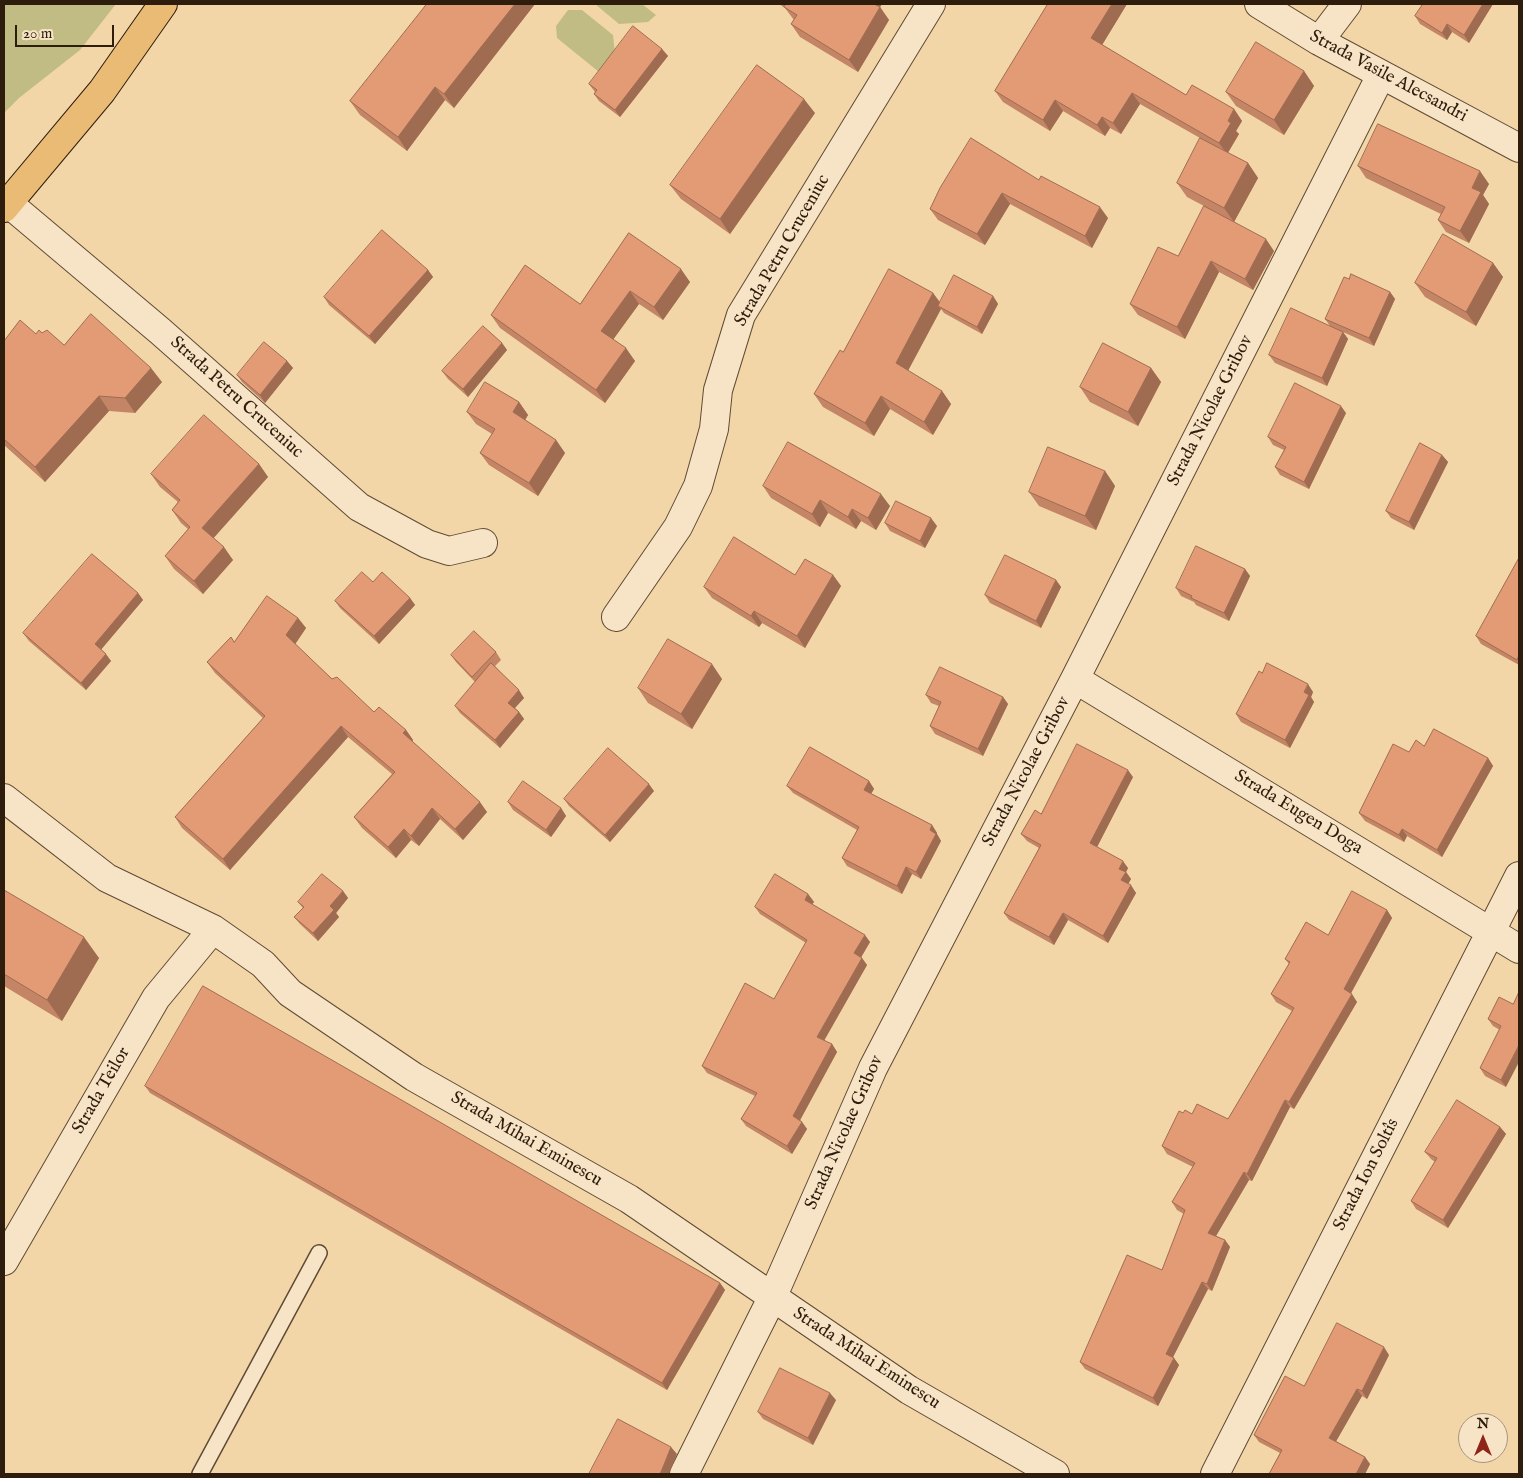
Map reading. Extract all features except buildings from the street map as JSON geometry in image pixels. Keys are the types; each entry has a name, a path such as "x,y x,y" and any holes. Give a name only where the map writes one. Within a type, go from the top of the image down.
{"main road":[{"path":"6,206 102,91 163,4"}],"street":[{"name":"Strada Petru Cruceniuc","path":"616,617 678,528 698,486 714,429 718,390 741,315 931,4"},
{"name":"Strada Vasile Alecsandri","path":"1259,4 1319,41 1519,148"},
{"path":"1319,41 1347,4"},
{"name":"Strada Nicolae Gribov","path":"684,1474 772,1298 873,1068 1075,679 1381,75"},
{"name":"Strada Petru Cruceniuc","path":"6,206 160,331 359,507 427,544 449,550 483,543"},
{"name":"Strada Eugen Doga","path":"1075,679 1519,948"},
{"name":"Strada Mihai Eminescu","path":"4,798 107,878 213,929 263,964 290,993 414,1077 630,1199 909,1390 1055,1474"},
{"name":"Strada Ion Soltîs","path":"1215,1474 1519,876"},
{"name":"Strada Teilor","path":"4,1261 156,998 213,929"}],"lane":[{"path":"200,1474 319,1253"}],"shaded area":[{"path":"4,4 116,4 80,50 19,98 4,113"},
{"path":"595,4 642,4 656,15 648,22 619,24"},
{"path":"568,10 582,10 613,35 616,63 599,72 557,38 556,26"}]}
